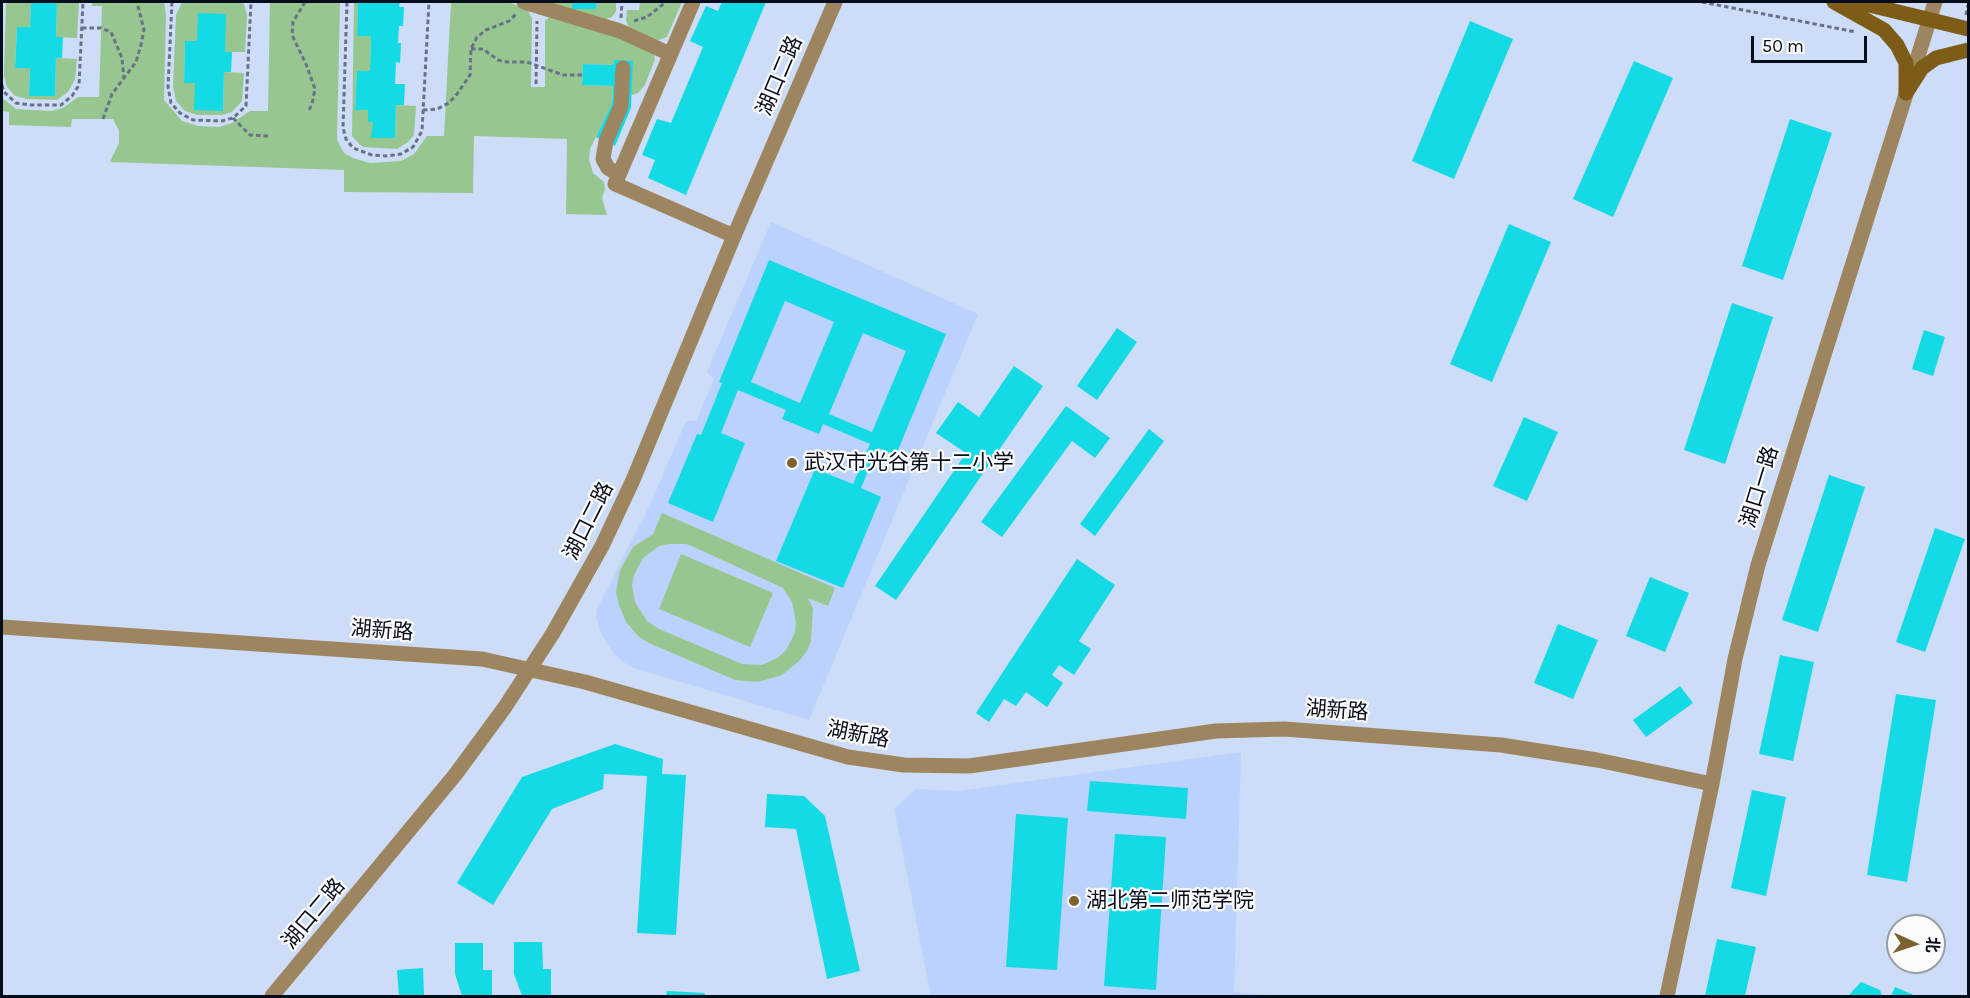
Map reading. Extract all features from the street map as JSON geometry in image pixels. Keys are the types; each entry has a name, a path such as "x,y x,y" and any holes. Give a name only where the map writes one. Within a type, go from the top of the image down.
{"main road":[{"path":"1834,2 1884,30 1897,45 1906,63 1906,93"},
{"path":"1857,2 1968,29"},
{"path":"1906,93 1922,68 1936,58 1968,50"}],"street":[{"path":"693,2 615,184 734,236"},
{"name":"湖口二路","path":"272,996 455,775 505,707 553,633 602,546 633,480 734,236 835,2"},
{"name":"湖口一路","path":"1667,996 1736,659 1758,565 1935,2"},
{"path":"526,7 620,31 670,54"},
{"path":"619,175 608,168 603,159 606,141 621,106 623,68"},
{"name":"湖新路","path":"2,627 482,659 585,682 838,754 904,765 969,766 1216,731 1284,729 1501,745 1597,760 1712,784"}],"path":[{"path":"2,85 4,92 16,103 61,105 72,96 79,85 83,2"},
{"path":"103,119 112,94 136,62 143,37 143,19 137,2"},
{"path":"172,2 168,87 171,103 180,113 193,120 222,121 233,117 246,106 251,2"},
{"path":"305,2 293,22 292,34 315,89 308,112"},
{"path":"347,2 343,128 346,139 353,148 363,153 387,156 401,154 413,147 422,131 429,2"},
{"path":"620,31 631,22 656,12 666,2"},
{"path":"1702,2 1863,34"},
{"path":"423,110 437,109 448,103 465,84 470,75 471,49 477,37 486,30 509,21 526,7 536,66 536,84"},
{"path":"82,27 101,28 111,32 122,58 124,79"},
{"path":"471,49 483,49 498,60 527,62 563,75 582,75"},
{"path":"233,117 250,135 268,136"}],"shaded area":[{"name":"武汉市光谷第十二小学","path":"771,222 978,314 809,720 630,667 614,654 601,634 596,617 596,611 650,505 686,421 696,421 714,379 707,372"},
{"name":"湖北第二师范学院","path":"1241,752 1234,992 1283,996 931,996 894,809 916,789 958,791"}],"green space":[{"path":"6,2 31,2 30,27 17,27 15,67 30,68 29,95 55,96 56,58 77,59 75,79 68,92 57,100 27,99 15,96 7,87 4,75"},
{"path":"57,2 79,2 77,38 56,37"},
{"path":"92,2 164,2 166,15 164,100 182,121 198,126 219,127 232,123 250,111 268,111 270,2 340,2 337,140 344,153 370,163 401,161 414,154 427,136 444,136 451,2 508,2 528,10 532,19 531,87 545,87 545,21 552,15 619,36 654,54 655,59 645,85 638,93 632,95 614,60 613,65 583,64 582,85 613,86 612,104 590,149 589,159 593,173 604,182 605,189 602,198 607,215 566,214 567,139 474,136 473,193 344,192 344,170 110,162 119,143 119,131 113,119 72,119 71,127 9,125 9,112 2,111 2,98 16,109 51,111 63,108 78,97 99,97 102,6 92,6"},
{"path":"182,2 241,2 244,4 247,15 245,52 225,52 197,41 185,41 184,82 195,83 223,111 224,72 244,73 242,101 232,112 222,115 197,115 185,111 176,101 173,87 176,15"},
{"path":"354,2 358,2 357,35 371,36 370,71 357,71 355,110 368,110 368,122 373,122 372,138 395,137 396,105 416,106 414,135 397,149 364,147 352,136"},
{"path":"544,2 573,2 573,9 596,9 597,2 616,2 616,11 612,17 606,19"},
{"path":"640,2 682,2 667,37 656,41 629,28 626,21 627,10 639,10"},
{"path":"662,513 835,588 828,606 808,598 813,608 811,641 799,661 782,675 758,682 735,680 639,637 626,622 616,592 620,570 633,547 653,534","holes":["686,544 783,588 792,602 796,622 795,633 786,650 779,657 762,665 742,664 659,629 647,621 635,602 632,585 634,575 643,558 659,546"]},
{"path":"681,554 773,593 750,647 659,609"}],"building":[{"path":"31,2 57,2 56,37 63,37 62,58 56,58 55,96 29,96 30,68 15,68 17,27 30,27"},
{"path":"358,2 400,2 399,7 404,7 403,26 399,26 400,63 396,62 395,84 405,84 404,105 396,105 395,138 371,138 373,122 368,122 368,110 355,110 357,71 370,71 371,36 357,36"},
{"path":"573,2 597,2 596,9 572,9"},
{"path":"722,2 766,2 686,195 648,178 655,160 642,155 657,119 671,123 703,47 690,41 706,6 718,11"},
{"path":"198,13 226,14 225,52 232,52 231,72 224,72 223,111 194,110 195,83 184,83 185,41 197,41"},
{"path":"1470,21 1513,39 1454,179 1412,161"},
{"path":"614,60 633,61 631,108 615,146 596,137 612,104 613,86 582,85 583,64 613,65"},
{"path":"1634,61 1673,78 1613,217 1573,199"},
{"path":"1790,119 1832,133 1783,280 1742,266"},
{"path":"1509,224 1551,242 1492,382 1450,364"},
{"path":"769,260 946,334 896,455 878,448 861,488 881,497 843,588 776,561 815,469 853,484 870,444 823,424 819,434 782,419 786,410 738,390 721,433 745,443 713,522 668,503 697,434 701,435 722,383 719,382","holes":["785,301 834,322 800,403 751,382","863,333 906,351 872,432 829,414"]},
{"path":"1732,303 1773,317 1725,464 1684,450"},
{"path":"1117,328 1137,342 1097,400 1077,386"},
{"path":"1924,330 1945,337 1933,376 1912,369"},
{"path":"1014,366 1043,386 896,600 875,586 966,453 936,433 958,402 979,417"},
{"path":"1066,406 1110,438 1095,458 1072,441 1002,537 981,522"},
{"path":"1524,417 1558,432 1527,501 1493,486"},
{"path":"1149,429 1164,441 1095,536 1080,524"},
{"path":"1829,475 1865,487 1818,632 1782,620"},
{"path":"1935,528 1965,539 1925,652 1896,642"},
{"path":"1077,559 1115,585 1079,641 1091,649 1074,675 1059,665 1052,675 1063,683 1047,707 1026,692 1016,706 1004,699 989,722 976,713"},
{"path":"1650,577 1689,593 1665,652 1626,636"},
{"path":"1558,624 1598,640 1573,699 1534,683"},
{"path":"1780,655 1814,662 1793,761 1759,754"},
{"path":"1680,686 1693,703 1646,737 1633,720"},
{"path":"1896,694 1936,700 1907,882 1867,875"},
{"path":"615,744 663,759 662,774 686,775 676,935 637,933 647,776 604,774 603,789 552,809 493,905 457,883 522,777"},
{"path":"1090,781 1188,788 1186,819 1087,811"},
{"path":"1752,790 1786,797 1766,896 1731,888"},
{"path":"767,794 804,796 825,816 860,971 827,979 796,829 765,827"},
{"path":"1016,814 1068,818 1057,970 1006,967"},
{"path":"1115,834 1166,837 1156,990 1104,986"},
{"path":"1717,939 1756,947 1745,996 1705,996"},
{"path":"514,942 542,942 543,969 551,969 551,996 522,996 514,974"},
{"path":"455,943 483,943 483,970 492,970 492,996 462,996 455,974"},
{"path":"423,968 424,996 399,996 397,970"},
{"path":"1861,982 1880,990 1882,996 1848,996"},
{"path":"1895,987 1916,996 1891,996"},
{"path":"667,991 705,993 704,996 666,996"}],"place":[{"name":"武汉市光谷第十二小学","path":"792,463"},
{"name":"湖北第二师范学院","path":"1074,901"}]}
